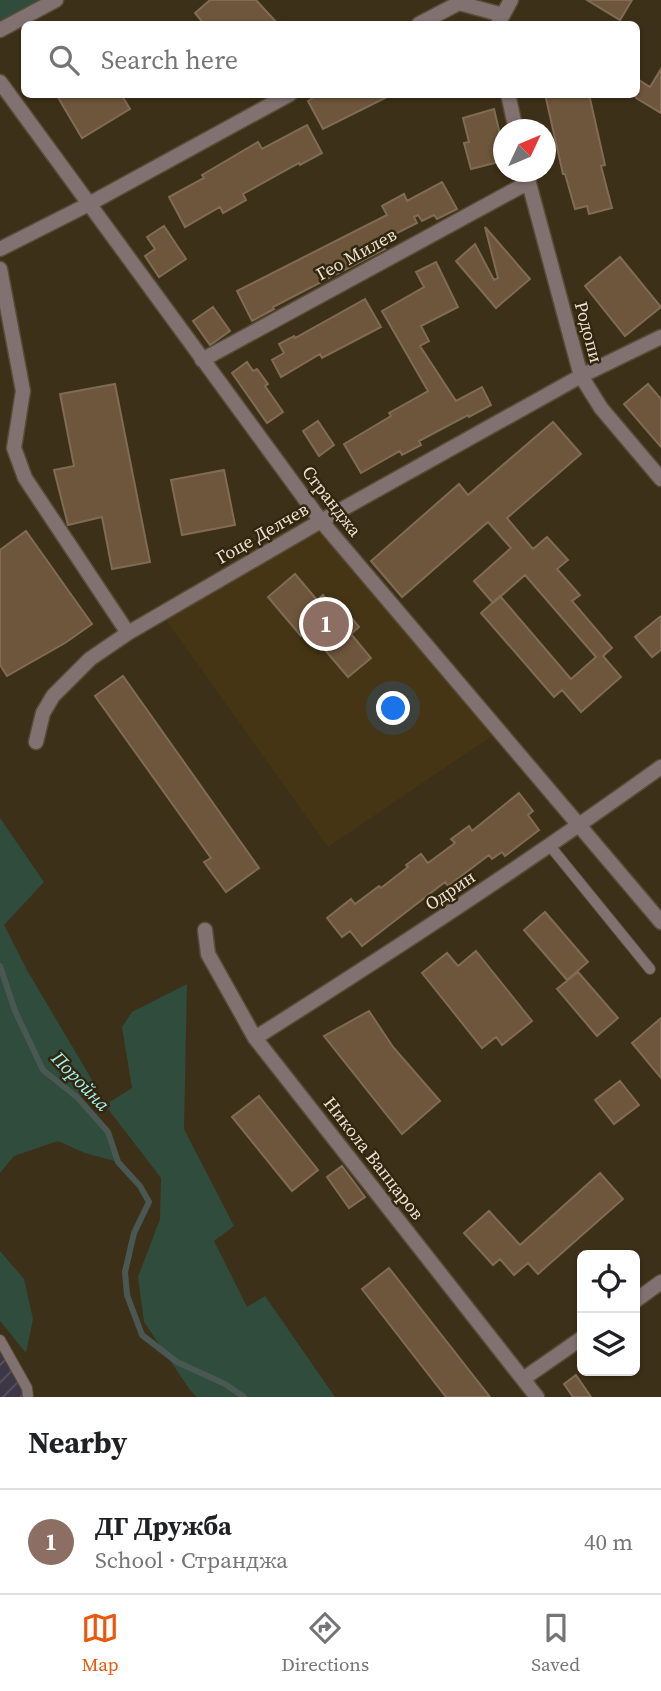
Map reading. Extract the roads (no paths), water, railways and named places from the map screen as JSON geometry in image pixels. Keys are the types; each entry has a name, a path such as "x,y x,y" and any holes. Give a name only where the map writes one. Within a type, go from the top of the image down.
{"street":[{"path":"0,30 56,0"},
{"path":"425,21 459,3 500,20 511,0"},
{"name":"Странджа","path":"0,82 321,521 661,922"},
{"path":"0,249 89,204 283,98"},
{"path":"509,98 514,119"},
{"name":"Гео Милев","path":"202,360 518,182"},
{"name":"Родопи","path":"528,182 582,376 601,408 661,479"},
{"path":"0,269 23,391 14,448 25,478 128,633"},
{"name":"Гоце Делчев","path":"36,742 43,713 53,696 90,659 128,633 321,521 582,376 661,337"},
{"name":"Одрин","path":"255,1038 384,957 550,846 661,766"},
{"name":"Никола Вапцаров","path":"205,930 208,954 255,1038 537,1397"},
{"path":"640,1297 661,1282"},
{"path":"523,1379 577,1341"}],"lane":[{"path":"550,846 650,969"},
{"path":"0,1340 27,1388 28,1397"}],"waterway":[{"name":"Поройна","path":"0,966 15,1011 43,1070 78,1098 108,1132 118,1162 140,1186 149,1202 134,1233 125,1272 127,1295 142,1335 177,1362 225,1384 244,1397"}],"place":[{"name":"ДГ Дружба","path":"326,624"}]}
